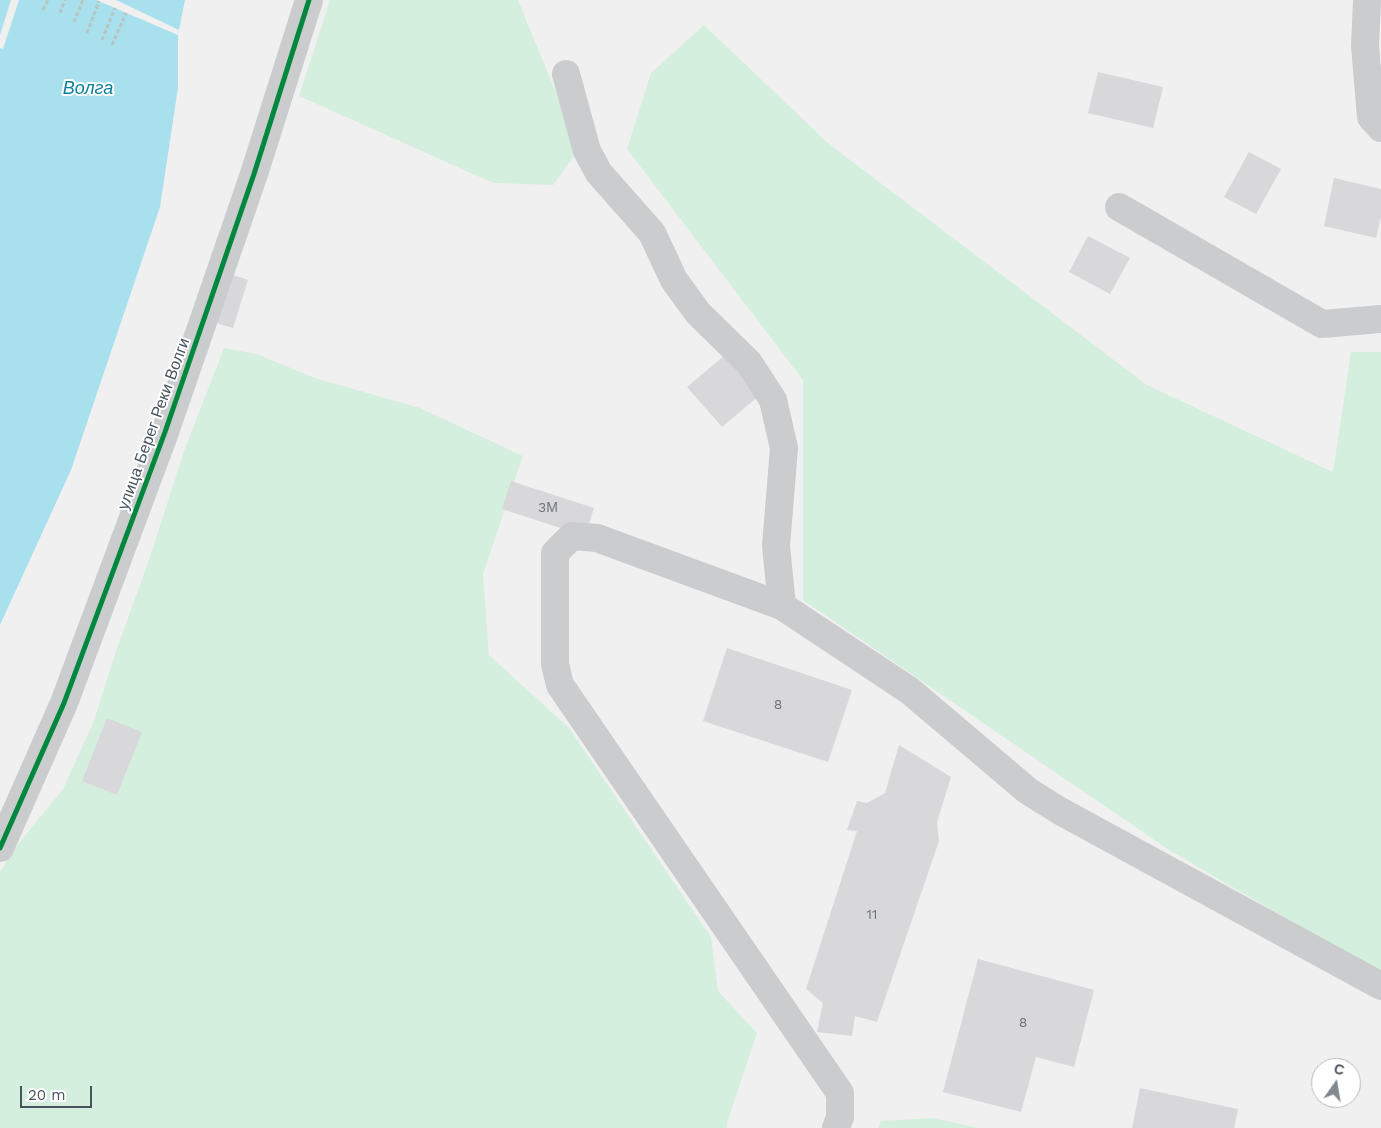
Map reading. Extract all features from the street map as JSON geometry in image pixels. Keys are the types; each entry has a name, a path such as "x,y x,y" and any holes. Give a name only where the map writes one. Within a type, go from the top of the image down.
{"street":[{"name":"улица Берег Реки Волги","path":"0,848 64,703 165,432 254,174 309,0"},
{"path":"1367,0 1365,46 1371,117 1381,128"},
{"path":"566,74 587,151 599,173 652,232 674,280 698,313 749,362 773,400 784,448 776,546 782,606"},
{"path":"1119,207 1322,324 1381,319"},
{"path":"836,1128 840,1117 840,1093 560,684 555,664 555,553 572,536 597,538 782,606 910,691 1036,796 1381,986"}],"path":[{"path":"43,10 48,0"},
{"path":"60,12 65,0"},
{"path":"74,22 83,0"},
{"path":"87,33 100,1"},
{"path":"102,40 114,8"},
{"path":"112,45 126,13"}],"green space":[{"path":"330,0 518,0 579,149 553,185 493,183 299,96"},
{"path":"704,25 829,144 1147,385 1333,472 1351,352 1381,352 1381,974 1169,850 803,600 803,380 627,149 651,73"},
{"path":"224,348 257,354 315,378 420,408 523,456 483,574 489,655 569,728 711,937 718,991 757,1033 727,1123 727,1128 0,1128 0,872 11,853 63,789 93,723 184,451"},
{"path":"932,1118 979,1128 878,1128 881,1121"}],"water":[{"name":"Волга","path":"0,0 185,0 178,35 178,88 160,207 71,470 0,625"}],"pier":[{"path":"11,0 19,0 3,49 0,48 0,35"},
{"path":"96,0 116,0 179,30 178,35"}],"building":[{"path":"1098,72 1163,87 1153,128 1088,113"},
{"path":"1249,152 1281,169 1256,214 1224,197"},
{"path":"1334,178 1381,189 1381,217 1376,238 1324,226"},
{"path":"1088,236 1130,258 1110,294 1069,272"},
{"path":"227,273 248,280 233,328 212,322"},
{"path":"725,355 760,395 722,427 687,387"},
{"path":"511,481 594,508 585,536 502,509"},
{"path":"727,648 852,690 828,762 703,721"},
{"path":"107,718 142,732 117,795 82,781"},
{"path":"899,745 951,777 937,822 939,841 877,1022 855,1016 852,1036 817,1032 823,1003 806,989 857,831 847,830 857,801 867,803 885,793"},
{"path":"978,959 1094,990 1074,1067 1036,1057 1021,1112 943,1092"},
{"path":"1140,1088 1238,1109 1234,1128 1132,1128"}],"cycle path":[{"path":"0,848 64,703 165,432 254,174 309,0"}]}
